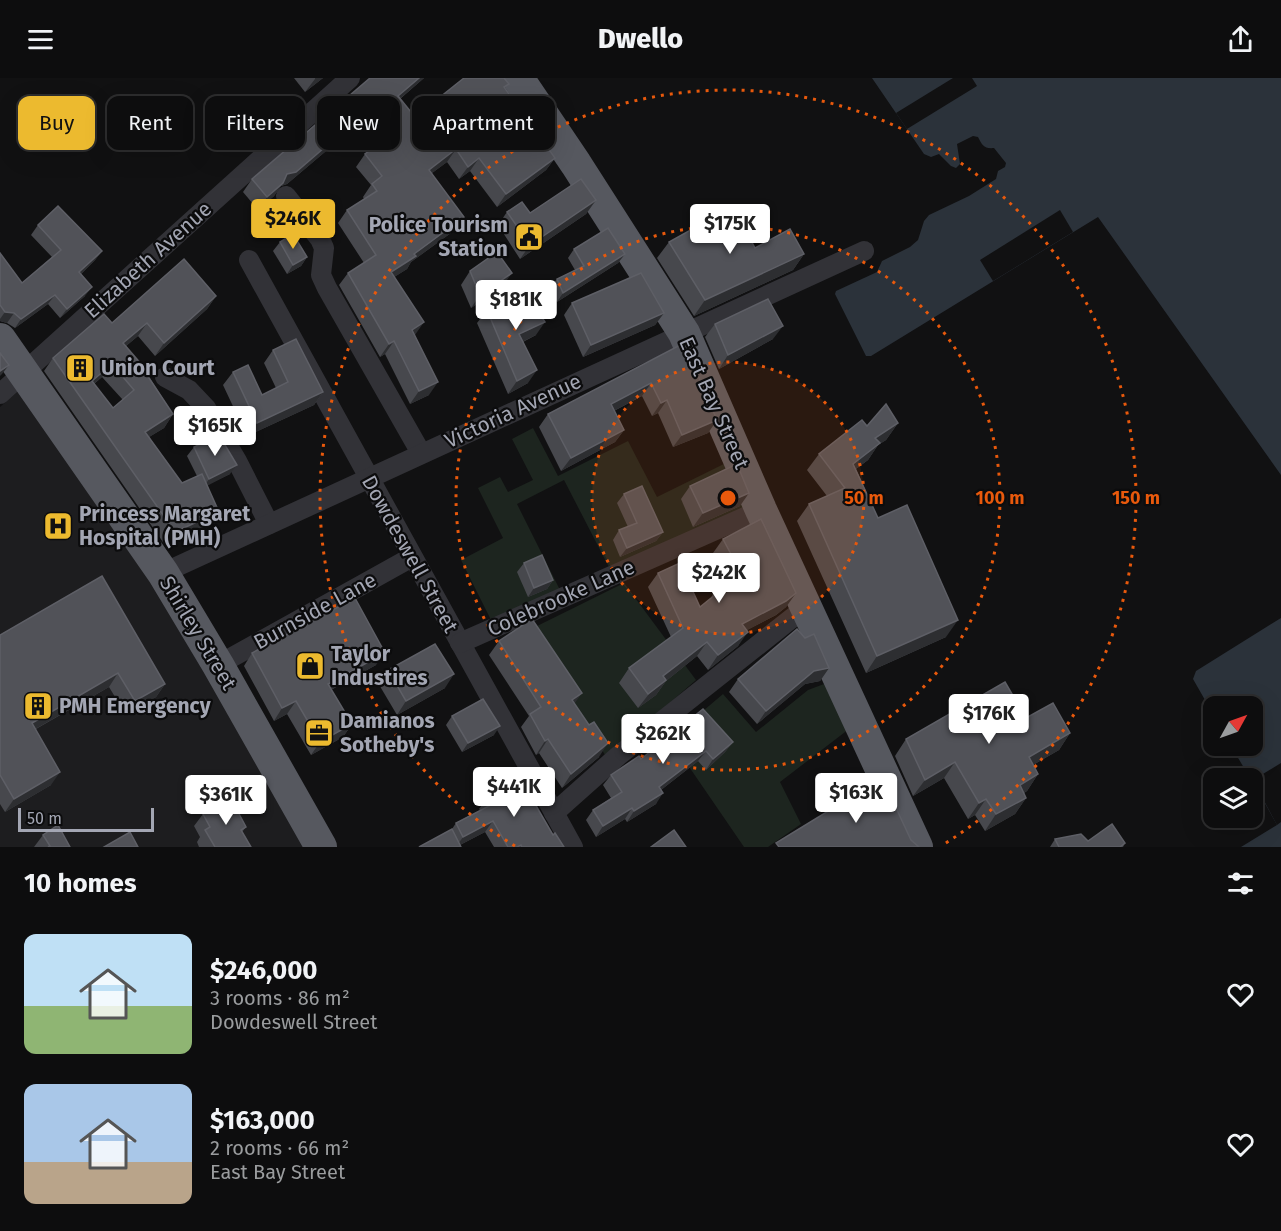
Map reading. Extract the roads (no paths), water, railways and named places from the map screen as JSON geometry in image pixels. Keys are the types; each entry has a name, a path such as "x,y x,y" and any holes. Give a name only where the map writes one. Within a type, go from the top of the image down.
{"highway":[{"name":"East Bay Street","path":"518,78 684,333 760,510 917,847"},
{"name":"Shirley Street","path":"0,339 163,573 321,847"}],"street":[{"name":"Elizabeth Avenue","path":"0,394 350,78"},
{"path":"286,196 320,239 324,248 321,275 327,288 422,453"},
{"name":"Victoria Avenue","path":"163,573 864,251"},
{"name":"Dowdeswell Street","path":"249,260 573,847"},
{"path":"165,377 189,390 206,408 237,461 269,524"},
{"name":"Colebrooke Lane","path":"460,644 760,510"},
{"name":"Burnside Lane","path":"218,665 412,557"},
{"path":"554,813 618,756 806,607"}],"place":[{"name":"Police Tourism Station","path":"529,237"},
{"name":"Union Court","path":"80,368"},
{"name":"Princess Margaret Hospital (PMH)","path":"58,526"},
{"name":"Taylor Industires","path":"310,666"},
{"name":"PMH Emergency","path":"38,706"},
{"name":"Damianos Sotheby's","path":"319,733"}]}
